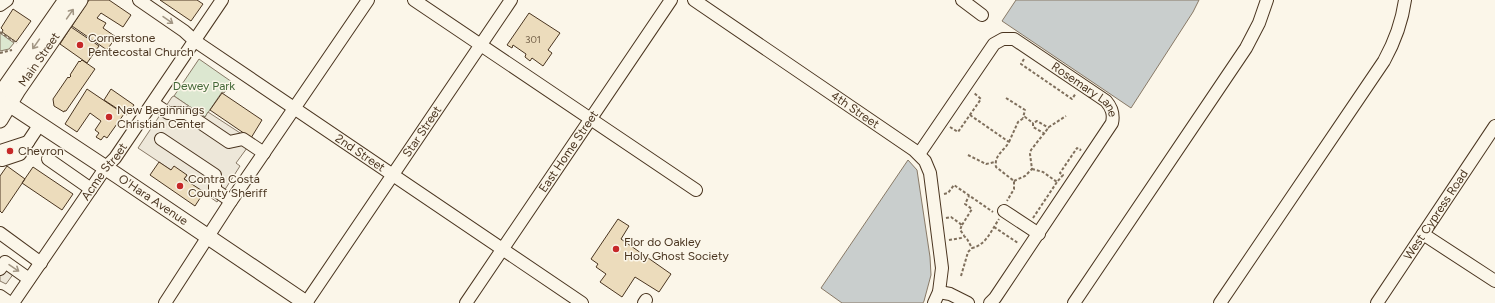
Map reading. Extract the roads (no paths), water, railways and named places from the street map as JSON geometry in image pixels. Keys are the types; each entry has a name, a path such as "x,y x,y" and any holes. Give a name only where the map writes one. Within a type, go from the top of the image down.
{"main road":[{"name":"Main Street","path":"0,120 3,99 66,0"},
{"name":"Main Street","path":"3,99 80,0"},
{"name":"O'Hara Avenue","path":"3,99 306,303"}],"street":[{"path":"0,5 7,0"},
{"name":"2nd Street","path":"140,0 184,31 195,41 582,303"},
{"name":"Acme Street","path":"13,303 91,189 115,158 153,103 222,0"},
{"path":"165,303 231,201 368,0"},
{"path":"414,0 696,190"},
{"name":"Star Street","path":"306,303 511,0"},
{"name":"East Home Street","path":"466,303 671,0"},
{"name":"4th Street","path":"694,0 919,154 925,161 930,173 942,268 937,297"},
{"path":"962,0 982,15"},
{"path":"1074,303 1246,48 1259,23 1267,0"},
{"path":"1220,303 1384,61 1396,39 1403,16 1405,0"},
{"name":"Rosemary Lane","path":"919,154 994,44 1003,39 1014,39 1106,101 1111,107 1114,117 1112,124 995,298 990,303"},
{"path":"153,103 168,113 186,113 229,142 243,139 264,153"},
{"path":"0,160 20,154 40,124"},
{"name":"West Cypress Road","path":"1377,303 1494,132"},
{"path":"162,139 214,175 214,190 231,201"},
{"path":"0,150 28,142"},
{"path":"48,159 91,189"},
{"path":"1004,208 1038,234"},
{"path":"0,233 41,263"},
{"path":"1424,234 1495,281"},
{"path":"0,269 5,262 29,279"},
{"path":"937,297 950,294 968,303"},
{"path":"0,296 10,303"}],"place":[{"name":"Cornerstone Pentecostal Church","path":"80,45"},
{"name":"New Beginnings Christian Center","path":"109,117"},
{"name":"Chevron","path":"10,151"},
{"name":"Contra Costa County Sheriff","path":"180,186"},
{"name":"Flor do Oakley Holy Ghost Society","path":"616,249"}],"park label":[{"name":"Dewey Park","path":"204,86"}]}
